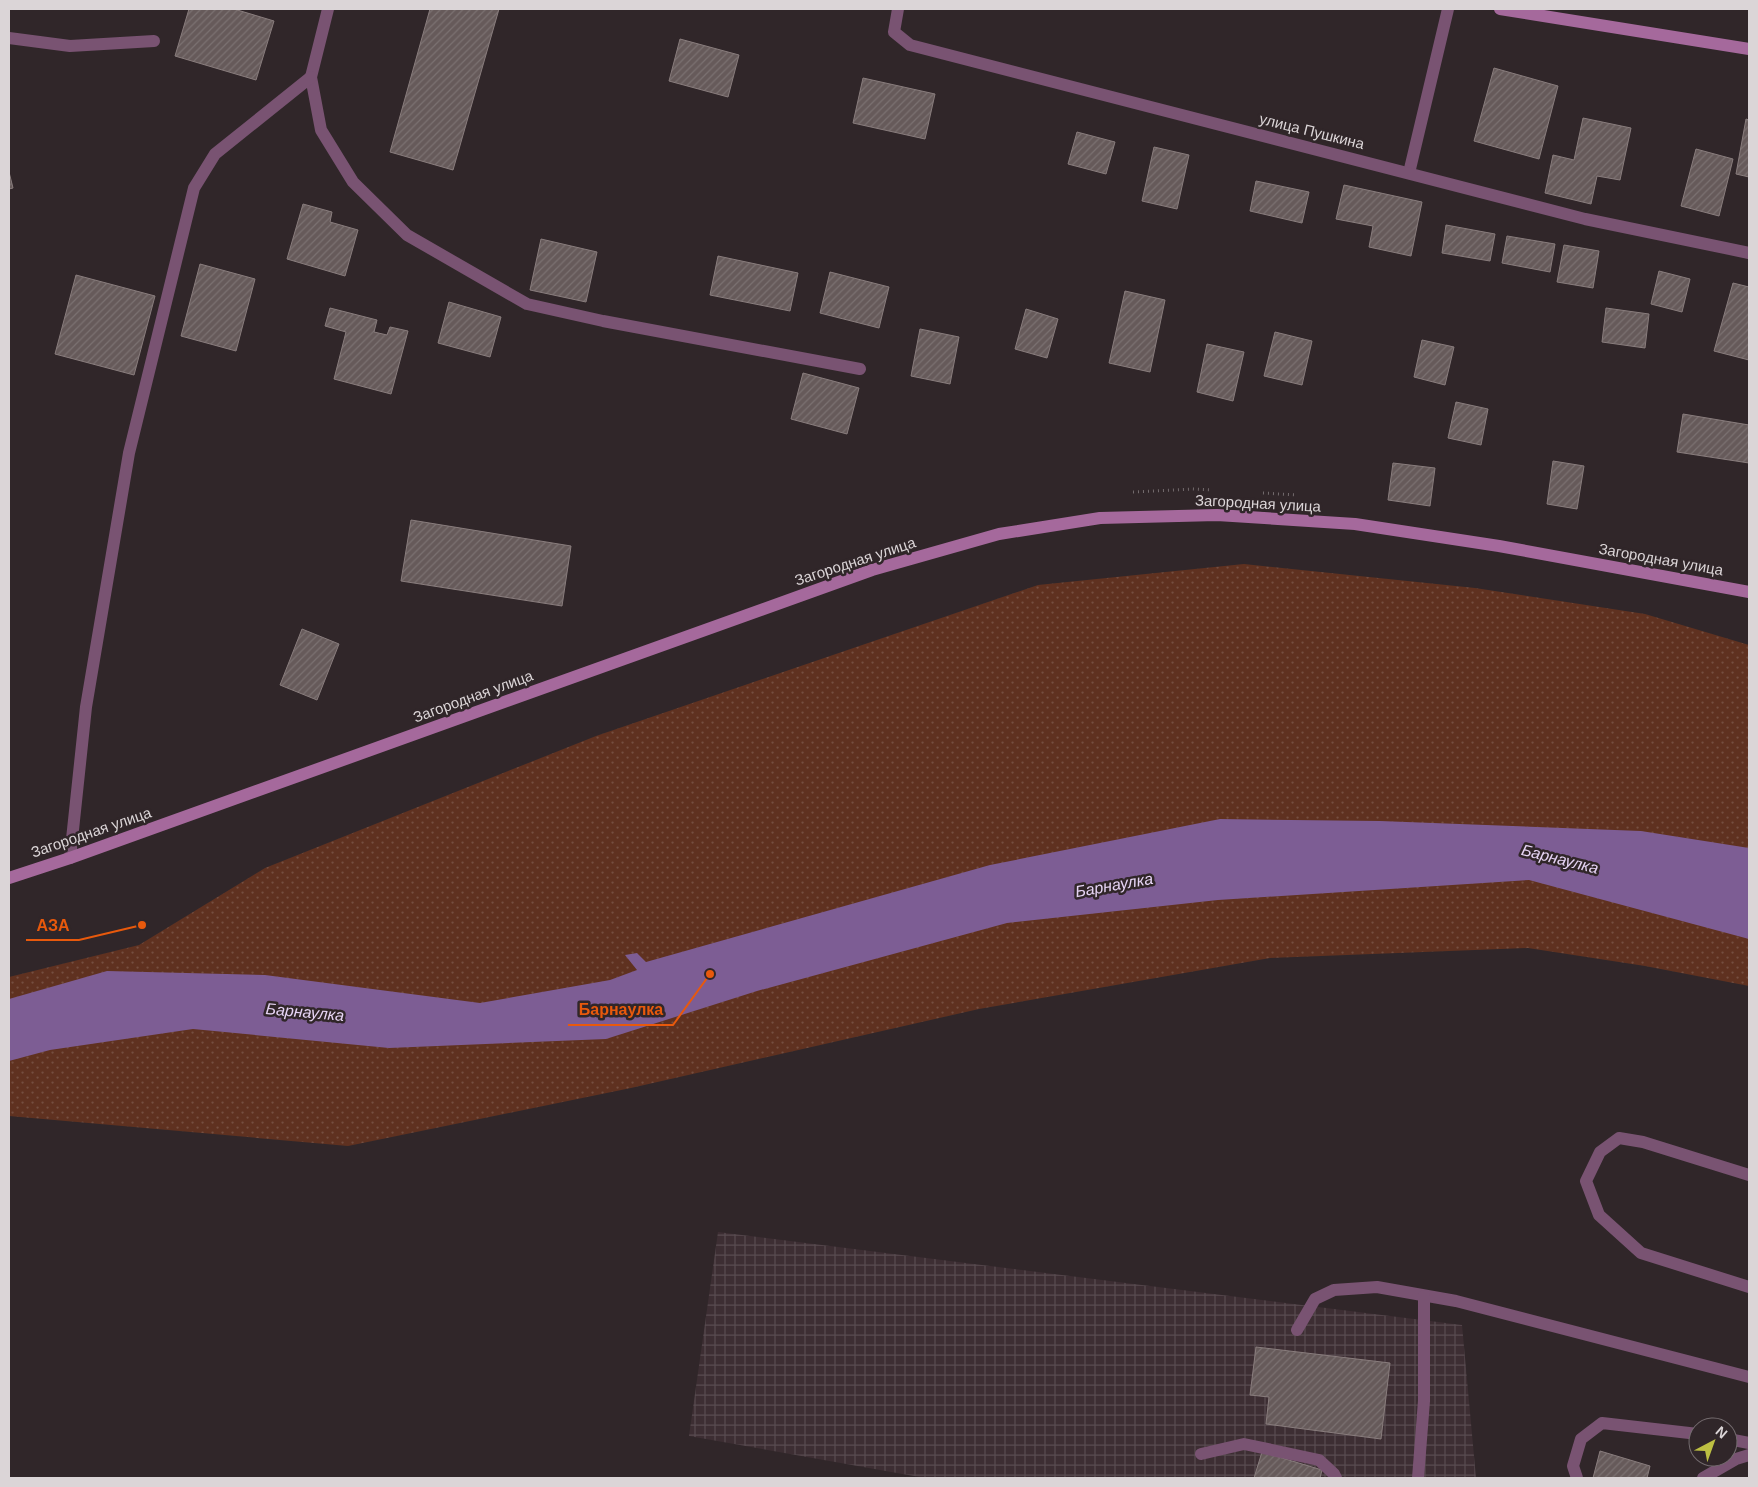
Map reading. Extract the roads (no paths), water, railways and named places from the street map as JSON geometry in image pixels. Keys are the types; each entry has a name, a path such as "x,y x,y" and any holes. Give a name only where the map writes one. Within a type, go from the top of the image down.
{"main road":[{"path":"1500,9 1749,49"},
{"name":"Загородная улица","path":"9,878 70,858 872,570 998,534 1100,518 1217,515 1355,524 1499,546 1749,592"}],"street":[{"path":"328,9 311,77 321,130 354,182 407,235 527,304 603,321 860,369"},
{"name":"улица Пушкина","path":"898,9 894,32 910,45 1585,219 1749,253"},
{"path":"1409,173 1448,9"},
{"path":"9,38 70,46 154,41"},
{"path":"70,858 86,707 129,453 194,188 215,154 311,77"},
{"path":"1749,1175 1643,1142 1619,1138 1600,1152 1586,1181 1599,1215 1641,1253 1749,1287"},
{"path":"1297,1330 1315,1299 1334,1290 1377,1287 1456,1301 1749,1377"},
{"path":"1418,1478 1424,1401 1424,1296"},
{"path":"1577,1478 1573,1466 1581,1439 1602,1423 1688,1433"},
{"path":"1201,1454 1244,1444 1318,1460 1336,1478"},
{"path":"1703,1478 1736,1459 1749,1455"}],"water":[{"path":"1220,819 1380,821 1641,831 1749,848 1749,939 1529,880 1218,900 1007,923 757,991 606,1039 389,1048 193,1029 50,1050 9,1061 9,999 107,971 265,975 480,1003 610,980 637,970 625,955 637,953 646,962 990,865"}],"place":[{"name":"АЗА","path":"142,925"},
{"name":"Барнаулка","path":"710,974"}]}
